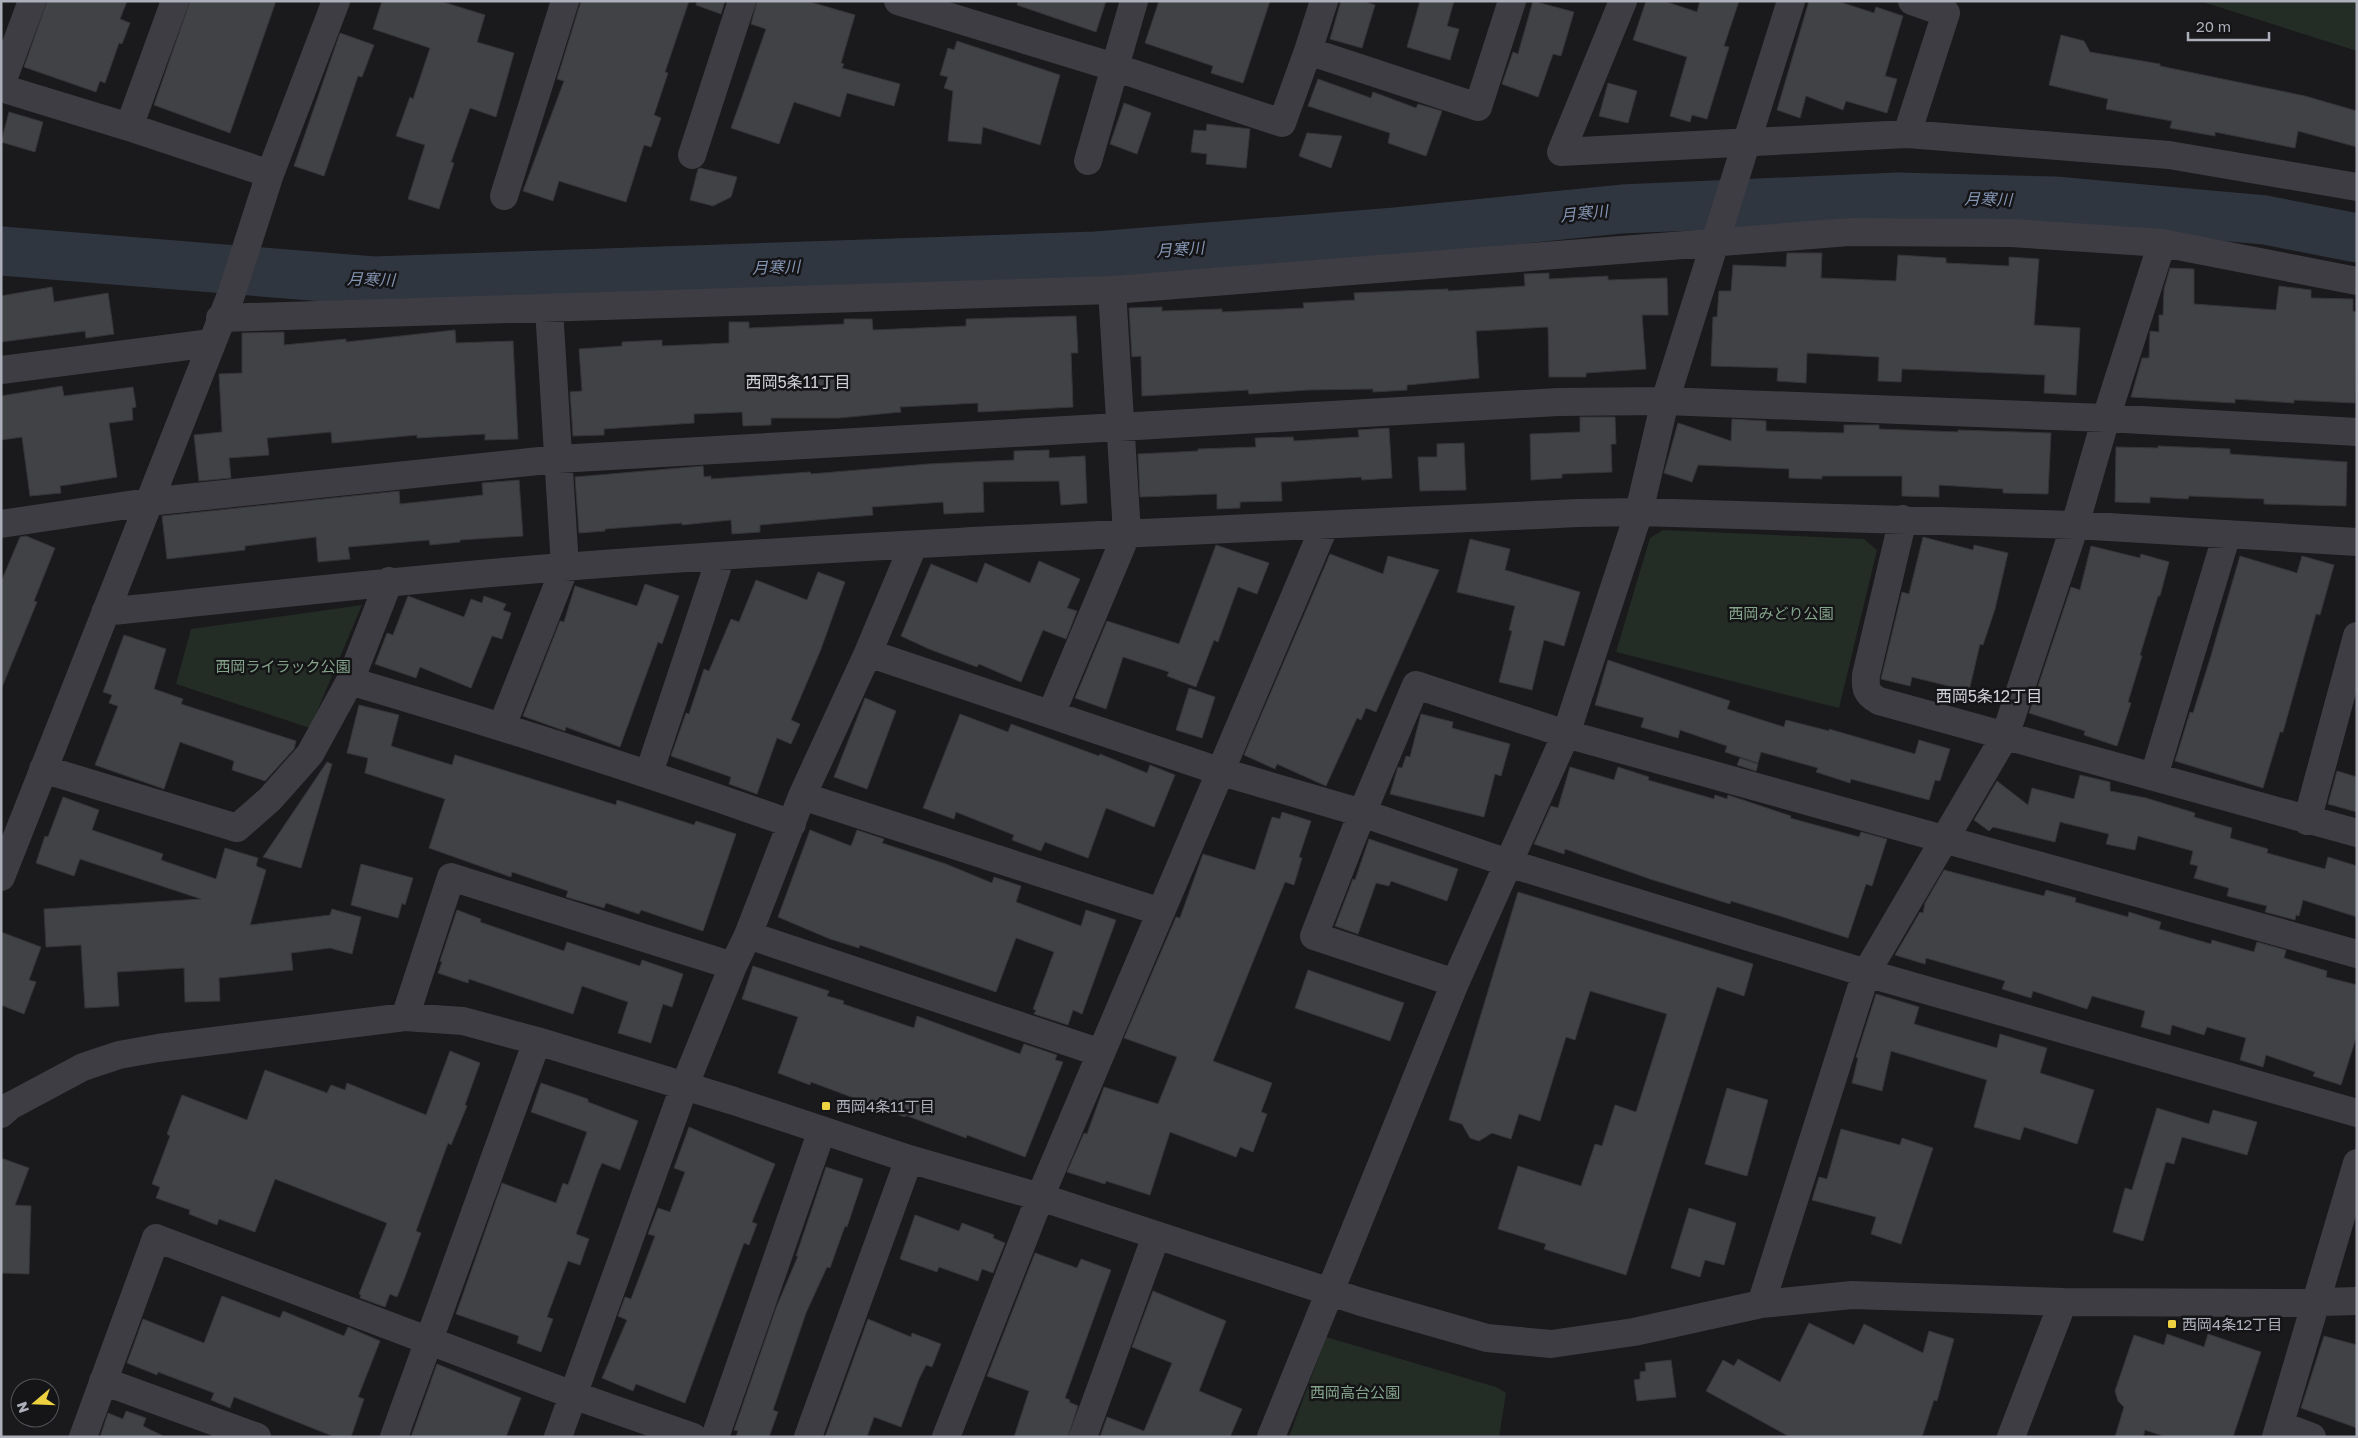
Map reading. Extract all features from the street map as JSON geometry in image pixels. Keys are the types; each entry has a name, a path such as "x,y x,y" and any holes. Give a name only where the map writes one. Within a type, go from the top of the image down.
{"street":[{"path":"32,1 1,86 270,174"},
{"path":"129,127 175,1"},
{"path":"1,877 7,845 44,769 220,318 270,174 336,1"},
{"path":"504,196 565,1"},
{"path":"692,155 742,1"},
{"path":"898,1 945,8 1114,67 1282,122 1324,1"},
{"path":"1088,161 1134,1"},
{"path":"1308,51 1478,107 1512,1"},
{"path":"1623,1 1561,152 1745,151 1907,134 2169,155 2357,187"},
{"path":"1271,1437 1455,983 1566,734 1638,512 1664,401 1720,230 1791,1"},
{"path":"1907,134 1946,13 1912,1"},
{"path":"1,370 220,318 1112,290 1720,230 2011,233 2162,243 2357,281"},
{"path":"1761,1304 1866,973 2005,736 2075,525 2106,418 2162,243"},
{"path":"1051,714 1127,534 1112,290"},
{"path":"502,726 565,567 549,309"},
{"path":"1,524 148,502 558,459 1121,425 1558,402 1664,401 2106,418 2357,432"},
{"path":"105,612 389,582 721,556 1127,534 1638,512 2075,525 2357,542"},
{"path":"1903,519 1866,674 1865,686 1868,695 1879,701 2154,776 2307,821 2357,833"},
{"path":"946,1437 1040,1197 1219,771 1325,525"},
{"path":"2154,776 2227,534"},
{"path":"558,1437 684,1086 733,966 748,935 802,796 868,653 913,546"},
{"path":"649,773 721,556"},
{"path":"44,769 237,828 270,799 310,754 350,681 389,582"},
{"path":"2307,821 2357,636"},
{"path":"868,653 1219,771 1362,813 1508,862 1866,973 2357,1113"},
{"path":"350,681 502,726 649,773 792,824"},
{"path":"1455,983 1314,936 1362,813 1416,685 1566,734 1946,838 2357,954"},
{"path":"802,796 1160,912"},
{"path":"405,1017 451,877 733,966"},
{"path":"748,935 1101,1052"},
{"path":"1,1114 10,1106 83,1067 119,1055 158,1048 405,1017 463,1021 537,1041 684,1086 909,1159 1040,1197 1331,1292 1487,1338 1551,1344 1634,1332 1761,1304 1852,1295 2063,1302 2314,1303 2357,1301"},
{"path":"394,1437 537,1041"},
{"path":"714,1437 822,1130"},
{"path":"808,1437 909,1159"},
{"path":"2312,1437 2278,1431 2314,1303 2357,1163"},
{"path":"1083,1437 1156,1236"},
{"path":"83,1437 156,1238 573,1395 693,1437"},
{"path":"2011,1437 2063,1302"},
{"path":"104,1381 257,1437"}],"green space":[{"path":"2200,1 2357,1 2357,51"},
{"name":"西岡みどり公園","path":"1663,530 1864,539 1877,550 1839,708 1616,652 1650,538"},
{"name":"西岡ライラック公園","path":"362,605 310,728 176,684 191,629"},
{"name":"西岡高台公園","path":"1326,1337 1496,1387 1506,1393 1499,1437 1289,1437"}],"building":[{"path":"47,1 127,1 120,19 130,23 122,44 119,43 105,83 100,81 96,92 24,67"},
{"path":"190,1 276,1 230,133 154,105"},
{"path":"382,1 440,1 485,15 477,42 514,53 496,117 470,108 451,162 454,163 439,209 408,199 425,145 396,136 410,97 413,99 430,48 373,29"},
{"path":"581,1 689,1 665,72 668,73 654,115 661,118 651,147 644,145 626,202 559,181 553,201 523,191 564,81 557,79"},
{"path":"697,1 725,1 721,14 696,5"},
{"path":"757,1 807,1 855,15 841,63 844,64 842,68 900,84 894,106 847,93 840,117 794,102 779,144 731,128 766,29 751,24"},
{"path":"1018,1 1106,1 1096,32 1017,5"},
{"path":"1159,1 1270,1 1243,83 1211,73 1213,66 1145,43"},
{"path":"1341,1 1363,1 1375,5 1362,48 1330,39"},
{"path":"1420,1 1454,1 1447,26 1459,29 1450,60 1407,47"},
{"path":"1533,1 1574,12 1561,56 1553,54 1538,97 1502,84 1513,52 1518,54"},
{"path":"1646,1 1664,1 1697,12 1700,1 1739,1 1724,46 1729,47 1707,119 1692,115 1690,122 1670,116 1687,57 1633,40"},
{"path":"1809,1 1837,1 1874,13 1876,7 1903,16 1885,76 1897,79 1887,113 1846,101 1843,110 1806,96 1800,118 1777,110"},
{"path":"340,33 374,45 362,77 358,76 324,176 294,166"},
{"path":"2061,35 2084,41 2090,52 2160,64 2160,66 2305,96 2357,111 2357,147 2298,131 2295,148 2215,132 2215,136 2170,128 2172,121 2106,109 2108,99 2049,85"},
{"path":"957,41 1060,75 1040,145 983,127 981,144 948,141 953,91 944,88 948,77 940,75 948,48 954,50"},
{"path":"1318,79 1371,98 1373,92 1416,108 1418,104 1442,111 1426,156 1388,143 1390,133 1308,106"},
{"path":"1608,83 1637,91 1628,123 1599,116"},
{"path":"1124,103 1151,113 1137,154 1110,144"},
{"path":"9,112 43,122 35,152 1,142"},
{"path":"1207,124 1250,129 1246,168 1206,164 1207,154 1191,152 1194,130 1206,131"},
{"path":"1307,133 1342,136 1331,168 1299,156"},
{"path":"698,169 737,177 731,197 713,206 690,200"},
{"path":"1787,253 1822,253 1821,278 1896,281 1898,255 1946,258 1946,263 2009,266 2009,257 2039,259 2034,325 2080,328 2076,395 2044,393 2045,375 1902,369 1901,382 1878,381 1879,357 1807,353 1806,383 1777,381 1778,368 1711,366 1713,317 1717,317 1719,291 1731,291 1733,265 1786,267"},
{"path":"2170,268 2194,269 2194,304 2276,310 2279,286 2311,290 2311,298 2353,299 2353,311 2357,312 2355,403 2294,400 2294,403 2235,399 2235,403 2131,397 2142,358 2149,358 2150,331 2159,332 2159,315 2163,315 2164,289"},
{"path":"1549,273 1549,279 1608,276 1608,280 1667,278 1668,315 1642,315 1646,369 1586,373 1586,377 1549,377 1548,327 1476,331 1479,378 1407,385 1407,390 1373,392 1373,389 1308,390 1249,394 1248,390 1142,396 1141,356 1132,357 1129,308 1162,307 1162,311 1222,309 1222,312 1304,308 1303,303 1355,300 1354,293 1448,289 1448,291 1525,286 1524,274"},
{"path":"52,287 54,302 108,293 114,334 86,338 85,331 1,342 1,296"},
{"path":"1076,316 1078,353 1071,353 1073,407 978,412 978,403 900,407 901,412 839,418 771,418 771,425 743,426 742,412 694,414 694,423 604,429 604,435 573,436 570,392 582,391 579,349 622,346 622,342 662,340 662,346 729,343 729,322 749,322 749,328 844,324 844,319 872,319 873,330 966,326 966,319"},
{"path":"455,330 456,343 513,341 518,439 485,440 485,434 417,438 417,435 332,443 331,432 267,438 269,455 229,458 231,478 199,481 194,435 222,432 219,374 242,373 242,333 284,332 284,345 346,339 346,342"},
{"path":"62,386 64,396 133,387 136,407 132,408 133,420 109,423 117,477 60,486 61,493 30,496 22,437 1,440 1,396"},
{"path":"1580,417 1615,417 1616,444 1611,444 1612,472 1562,474 1562,478 1531,480 1530,434 1580,432"},
{"path":"1732,419 1766,421 1766,431 1844,433 1844,425 1879,425 1879,429 2051,433 2048,494 2003,493 2003,489 1939,485 1939,497 1902,496 1902,476 1822,476 1822,479 1789,478 1789,469 1698,465 1692,482 1664,473 1678,423 1731,441"},
{"path":"1389,428 1392,478 1362,480 1361,477 1281,482 1282,501 1240,502 1240,508 1217,509 1217,494 1140,497 1138,454 1256,447 1255,438 1293,437 1294,441 1359,437 1358,430"},
{"path":"1464,443 1466,490 1420,491 1418,457 1437,457 1437,444"},
{"path":"2158,446 2230,449 2230,454 2347,462 2346,506 2264,504 2264,499 2189,496 2188,499 2150,497 2150,503 2115,502 2116,447 2158,448"},
{"path":"1049,450 1049,458 1085,456 1087,503 1061,505 1059,481 983,482 984,512 944,514 943,502 872,507 873,515 760,525 760,532 732,534 731,520 605,529 605,531 579,533 575,477 703,466 704,477 711,476 711,479 810,472 811,474 928,464 1014,460 1014,451"},
{"path":"519,480 523,536 460,540 460,542 430,545 429,540 348,547 350,559 318,562 316,537 245,546 245,550 167,559 162,516 399,491 400,504 483,495 482,483"},
{"path":"26,536 55,548 34,601 37,602 2,687 1,582 20,537"},
{"path":"1923,537 1973,550 1974,545 2008,553 1995,609 1983,645 1980,644 1969,691 1912,677 1910,686 1881,679 1902,592 1909,594"},
{"path":"1470,539 1510,549 1505,570 1580,592 1564,646 1544,640 1532,690 1499,682 1512,631 1509,630 1515,606 1457,592"},
{"path":"1216,545 1269,563 1257,594 1238,587 1218,642 1214,640 1196,687 1167,676 1169,672 1123,657 1106,709 1075,698 1107,621 1179,644"},
{"path":"2091,546 2140,558 2141,554 2169,562 2160,596 2158,596 2140,655 2142,656 2128,702 2131,703 2117,746 2084,735 2085,731 2029,713 2071,587 2080,590"},
{"path":"1330,554 1383,574 1388,556 1439,570 1376,712 1366,708 1361,720 1357,718 1326,786 1277,764 1275,769 1244,755"},
{"path":"2240,556 2297,573 2302,556 2334,565 2320,615 2316,614 2283,732 2280,732 2263,788 2175,761 2190,712 2193,713"},
{"path":"1039,561 1080,579 1067,608 1077,611 1066,639 1043,630 1021,682 979,664 977,667 929,649 901,636 931,564 977,583 985,563 1030,583"},
{"path":"818,572 845,582 821,649 791,720 800,724 791,744 777,738 757,794 729,784 731,777 671,756 686,713 689,714 704,669 709,671 731,619 739,622 756,580 807,600"},
{"path":"645,584 679,596 662,644 658,642 620,747 566,727 565,731 523,716 560,621 564,622 575,586 637,606"},
{"path":"408,596 464,617 471,599 482,603 484,596 506,604 503,610 511,613 502,639 492,636 471,688 420,667 416,678 375,664 387,633 393,635"},
{"path":"124,635 166,649 154,689 183,699 181,704 296,741 294,749 265,781 232,770 234,761 180,742 164,789 95,765 118,706 109,703 112,695 103,692"},
{"path":"1608,660 1730,701 1727,709 1784,727 1786,720 1829,731 1829,729 1915,754 1919,740 1950,749 1940,781 1935,780 1929,800 1851,779 1850,783 1816,772 1818,768 1761,752 1758,763 1725,752 1727,746 1680,730 1678,738 1641,727 1644,718 1595,705"},
{"path":"1189,688 1215,697 1202,738 1176,730"},
{"path":"865,698 896,711 867,789 834,777"},
{"path":"359,705 399,715 391,746 452,765 455,755 616,805 617,800 694,825 696,821 736,834 703,931 641,910 639,914 606,903 604,908 566,897 568,891 512,872 511,877 429,848 445,799 365,773 368,758 347,753"},
{"path":"960,714 1008,732 1011,724 1099,756 1100,754 1147,773 1150,765 1175,775 1154,827 1106,808 1088,858 1045,842 1041,851 1012,840 1014,835 956,812 954,819 923,808"},
{"path":"1421,714 1453,722 1452,728 1510,744 1501,776 1495,774 1484,817 1390,794 1398,767 1402,768 1406,756 1410,757"},
{"path":"1740,758 1758,764 1756,771 1737,765"},
{"path":"327,762 332,764 301,868 263,857"},
{"path":"1570,767 1614,780 1618,767 1649,777 1648,780 1714,799 1715,795 1727,799 1728,795 1791,816 1790,818 1859,837 1861,832 1887,839 1872,886 1866,884 1848,938 1731,901 1730,904 1650,879 1565,849 1564,854 1534,844 1551,806 1558,808"},
{"path":"2337,771 2357,777 2357,812 2328,804"},
{"path":"2080,775 2110,782 2110,791 2146,798 2195,813 2194,817 2232,828 2230,838 2268,849 2267,853 2325,869 2328,857 2357,866 2357,917 2303,900 2299,916 2296,915 2295,920 2265,912 2267,906 2227,896 2229,888 2194,878 2198,866 2190,864 2193,851 2138,836 2135,850 2106,844 2109,834 2060,822 2055,842 1993,827 1989,831 1974,820 1997,781 2028,805 2032,788 2074,799"},
{"path":"63,797 99,810 92,830 163,854 161,860 216,879 225,848 258,858 256,866 266,870 250,925 330,915 332,909 361,917 352,954 330,948 291,953 293,970 219,978 220,1001 185,1002 184,968 117,972 119,1006 85,1008 81,945 46,947 44,909 201,899 80,859 74,876 36,863 45,836 48,837"},
{"path":"1282,812 1311,821 1299,857 1302,858 1294,885 1285,882 1213,1061 1272,1083 1261,1112 1267,1114 1253,1152 1240,1147 1236,1157 1170,1132 1150,1195 1106,1181 1105,1184 1067,1172 1084,1133 1087,1134 1104,1087 1158,1104 1177,1057 1124,1038 1176,917 1180,918 1203,854 1255,870 1272,817 1280,819"},
{"path":"810,830 851,846 857,830 884,839 882,843 946,864 992,883 994,877 1021,886 1016,902 1081,926 1086,910 1116,920 1082,1014 1073,1010 1068,1025 1034,1014 1036,1010 1033,1009 1054,952 1016,938 996,992 860,945 859,948 830,939 778,917"},
{"path":"1369,839 1458,869 1447,901 1391,881 1389,886 1376,883 1358,934 1335,926 1353,879 1355,880"},
{"path":"361,864 413,878 405,905 402,903 398,918 351,905"},
{"path":"1944,870 2044,896 2046,890 2076,898 2075,902 2128,917 2129,912 2161,922 2159,929 2211,944 2212,940 2254,952 2257,942 2286,950 2284,958 2327,971 2326,977 2357,985 2357,1035 2341,1085 2313,1076 2315,1072 2266,1055 2263,1067 2240,1060 2246,1038 2207,1027 2204,1035 2172,1025 2170,1035 2141,1027 2145,1011 2092,996 2087,1009 2033,991 2031,998 2002,989 2005,981 1926,958 1925,964 1895,955 1920,912 1923,913 1925,903"},
{"path":"1518,892 1753,964 1744,996 1717,987 1626,1275 1544,1249 1546,1244 1498,1229 1518,1166 1581,1186 1595,1144 1602,1146 1615,1105 1636,1112 1667,1014 1590,991 1575,1040 1566,1037 1540,1121 1519,1114 1511,1139 1492,1133 1479,1141 1470,1138 1462,1124 1449,1120"},
{"path":"457,910 481,919 480,922 564,951 567,942 640,966 642,960 683,974 672,1007 663,1004 651,1043 618,1033 628,1002 582,986 573,1014 469,979 468,983 438,973 442,962 440,961"},
{"path":"1,932 41,947 29,980 36,982 24,1014 1,1005"},
{"path":"753,966 829,991 827,996 844,1001 843,1004 914,1028 917,1016 1020,1054 1024,1044 1057,1055 1055,1060 1063,1062 1025,1157 967,1135 966,1138 811,1082 810,1085 778,1073 798,1017 742,999"},
{"path":"1308,970 1404,1003 1390,1041 1295,1008"},
{"path":"1876,994 1919,1007 1914,1024 1997,1048 2000,1034 2047,1048 2040,1073 2094,1090 2077,1144 2024,1127 2020,1140 1974,1127 1987,1080 1891,1051 1882,1091 1852,1083 1858,1058 1856,1057"},
{"path":"450,1051 480,1063 465,1105 467,1106 451,1145 448,1143 416,1231 421,1233 405,1277 397,1297 390,1294 385,1307 360,1298 361,1295 359,1294 387,1223 275,1179 255,1232 219,1219 217,1225 189,1214 190,1210 156,1198 160,1187 152,1184 170,1136 167,1134 182,1095 247,1120 265,1070 327,1093 331,1085 345,1090 347,1083 426,1115"},
{"path":"541,1083 588,1099 588,1102 638,1121 620,1170 602,1163 598,1172 576,1234 589,1239 580,1265 568,1261 547,1317 553,1319 541,1352 517,1343 519,1336 456,1314 502,1183 556,1203 563,1183 568,1185 587,1132 531,1112"},
{"path":"1727,1088 1768,1100 1747,1176 1705,1164"},
{"path":"2157,1108 2209,1124 2213,1110 2257,1122 2247,1155 2182,1137 2174,1164 2166,1162 2143,1241 2113,1232 2125,1188 2132,1190"},
{"path":"689,1127 775,1164 752,1222 757,1224 749,1245 744,1243 685,1403 636,1384 633,1391 602,1378 627,1320 618,1316 625,1297 631,1299 655,1236 648,1234 658,1208 670,1212 685,1172 674,1168"},
{"path":"1841,1129 1900,1145 1902,1138 1933,1148 1901,1244 1871,1234 1876,1217 1812,1200 1819,1177 1827,1179"},
{"path":"1,1158 29,1168 15,1205 31,1206 29,1274 1,1273"},
{"path":"826,1167 863,1179 847,1227 845,1226 830,1268 827,1267 806,1313 773,1410 778,1412 769,1437 736,1437 738,1431 734,1430 776,1308 798,1256 796,1256"},
{"path":"1689,1208 1736,1223 1724,1265 1705,1260 1700,1277 1671,1268"},
{"path":"915,1215 959,1231 962,1223 994,1235 993,1238 1005,1243 993,1273 982,1269 978,1281 939,1267 937,1272 900,1259"},
{"path":"1035,1253 1077,1268 1081,1259 1111,1270 1065,1398 1078,1406 1068,1437 1014,1437 1029,1391 987,1376"},
{"path":"1153,1291 1226,1321 1199,1391 1242,1409 1230,1437 1100,1437 1107,1417 1144,1431 1172,1363 1132,1347"},
{"path":"222,1296 280,1318 283,1311 344,1336 348,1327 380,1341 358,1397 364,1399 351,1437 335,1437 234,1397 230,1408 211,1400 214,1393 158,1372 157,1375 127,1363 143,1319 204,1343"},
{"path":"868,1319 911,1337 912,1333 941,1344 932,1367 926,1365 919,1379 901,1427 874,1417 867,1437 825,1437"},
{"path":"1809,1323 1854,1345 1864,1324 1923,1353 1929,1331 1954,1339 1937,1401 1934,1400 1922,1437 1790,1437 1706,1391 1723,1360 1734,1366 1738,1359 1780,1382"},
{"path":"2167,1334 2204,1347 2208,1334 2261,1352 2233,1437 2166,1437 2145,1430 2143,1437 2115,1437 2124,1407 2118,1401 2115,1391 2134,1335 2164,1345"},
{"path":"2324,1336 2357,1345 2357,1428 2301,1408"},
{"path":"1671,1360 1676,1397 1637,1401 1634,1380 1640,1379 1640,1372 1646,1371 1645,1363"},
{"path":"437,1364 521,1398 506,1437 411,1437"},
{"path":"126,1411 146,1418 143,1426 165,1437 100,1437 108,1413 123,1419"}],"waterway":[{"name":"月寒川","path":"1,251 374,281 1096,256 1396,232 1622,209 1898,197 2054,201 2265,220 2357,238"}],"place":[{"name":"西岡4条11丁目","path":"826,1106"},
{"name":"西岡4条12丁目","path":"2172,1324"}],"district":[{"name":"西岡5条11丁目","path":"798,382"},
{"name":"西岡5条12丁目","path":"1989,696"}]}
